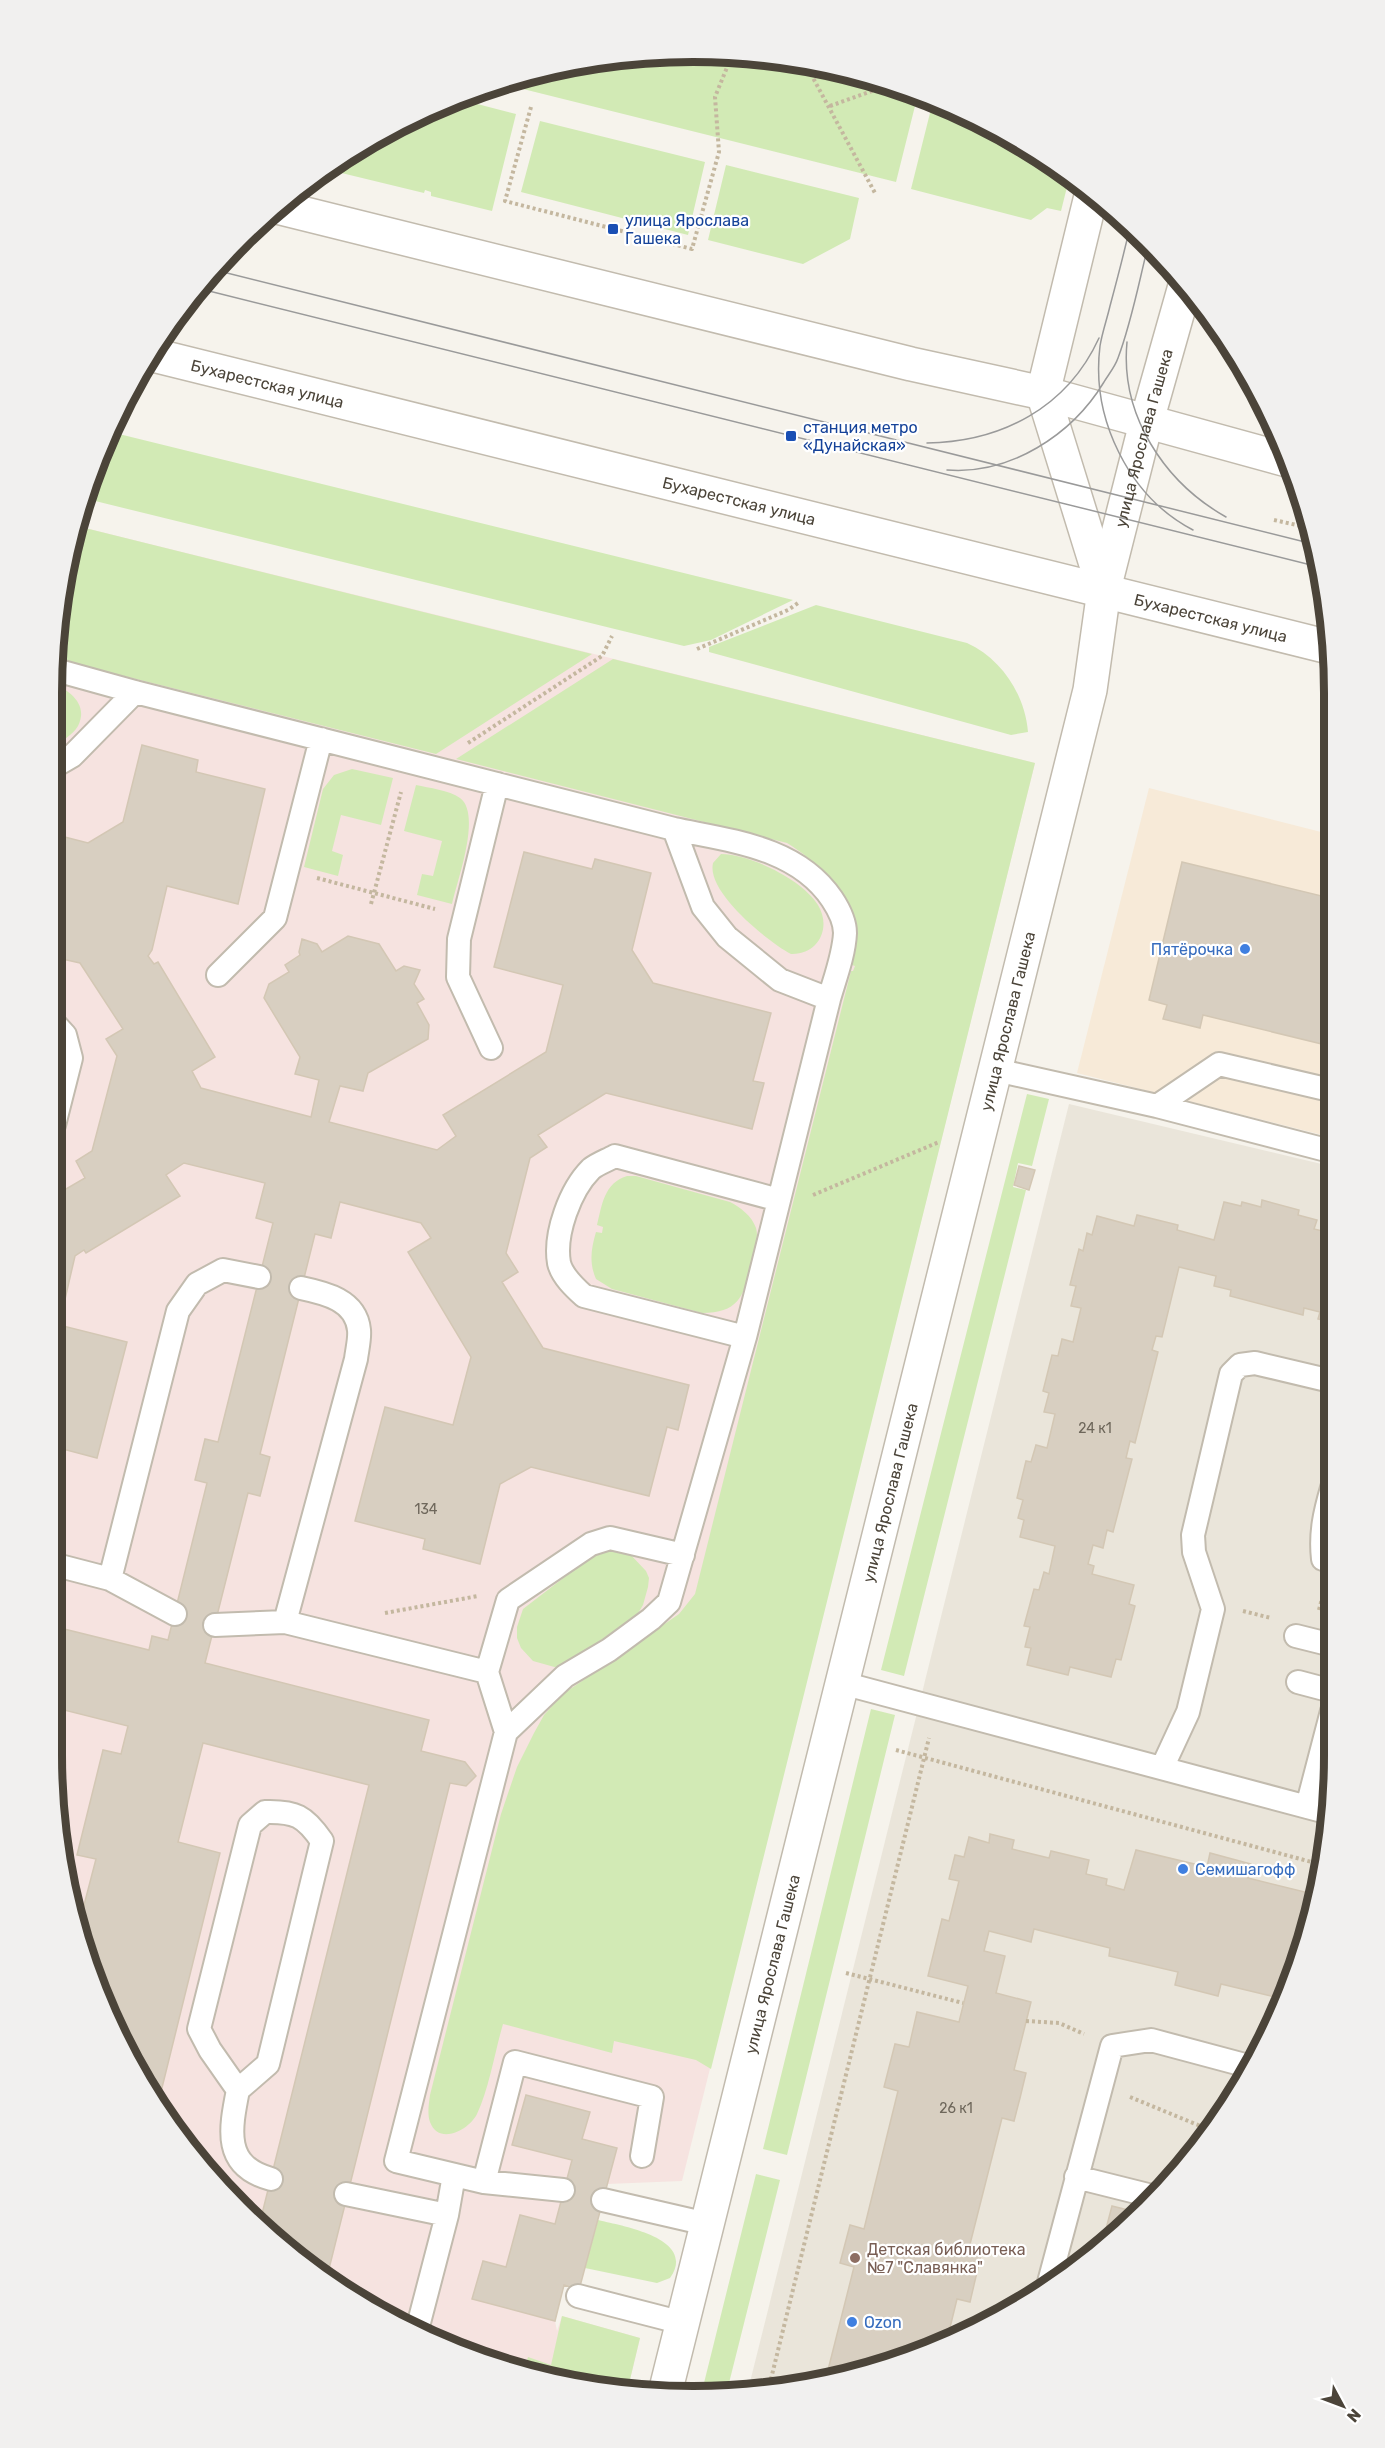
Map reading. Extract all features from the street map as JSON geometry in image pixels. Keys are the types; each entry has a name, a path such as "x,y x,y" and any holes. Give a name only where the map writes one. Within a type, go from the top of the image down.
{"street":[{"path":"1042,393 1089,202"},
{"path":"287,209 911,364 1042,393 1277,457"},
{"name":"улица Ярослава Гашека","path":"667,2385 1090,690 1104,590 1146,422 1182,295"},
{"name":"Бухарестская улица","path":"159,356 1321,645"},
{"name":"улица Ярослава Гашека","path":"1042,393 1104,590"}],"lane":[{"path":"62,672 135,693 432,766 674,829 739,842 775,853 797,864 815,878 839,909 845,931 841,958 745,1337 669,1602 651,1619 609,1650 566,1676 506,1732"},
{"path":"62,762 72,756 135,693"},
{"path":"218,975 275,918 321,739"},
{"path":"491,1048 458,977 459,939 497,784"},
{"path":"674,829 703,907 727,937 780,980 829,999"},
{"path":"62,1032 71,1058 62,1093"},
{"path":"1157,1106 1219,1064 1324,1089"},
{"path":"996,1070 1157,1106 1324,1149"},
{"path":"745,1337 584,1296 570,1282 559,1265 560,1233 568,1204 591,1169 615,1156 779,1200"},
{"path":"110,1579 178,1311 197,1284 223,1270 259,1277"},
{"path":"285,1622 356,1359 359,1329 350,1309 332,1295 301,1288"},
{"path":"1162,1768 1188,1712 1213,1609 1194,1552 1193,1535 1230,1374 1240,1365 1255,1363 1324,1379"},
{"path":"1324,1518 1321,1544 1324,1559"},
{"path":"563,2190 484,2182 396,2161 506,1732 487,1672 508,1600 591,1544 610,1538 683,1555"},
{"path":"62,1567 110,1579 175,1614"},
{"path":"215,1624 285,1622 487,1672"},
{"path":"1298,1682 1324,1689"},
{"path":"842,1683 1321,1811"},
{"path":"1307,1807 1324,1742"},
{"path":"237,2090 268,2064 322,1840 309,1822 287,1811 265,1812 250,1825 199,2029 237,2090 232,2136 236,2153 242,2165 255,2175 271,2179"},
{"path":"1051,2274 1112,2046 1151,2040 1242,2064"},
{"path":"484,2182 515,2062 652,2097 642,2156"},
{"path":"419,2324 447,2215 454,2175"},
{"path":"1076,2177 1146,2194"},
{"path":"346,2194 447,2215"},
{"path":"603,2200 707,2224"},
{"path":"578,2296 683,2323"}],"path":[{"path":"531,107 505,201 692,249 719,152 715,96 729,63"},
{"path":"811,73 875,192"},
{"path":"830,106 877,89"},
{"path":"1274,520 1301,526"},
{"path":"697,649 788,610 798,603"},
{"path":"432,766 602,656 612,636"},
{"path":"371,904 410,761"},
{"path":"288,870 464,916"},
{"path":"803,1199 940,1141"},
{"path":"1313,1640 1324,1592"},
{"path":"348,1638 386,1613 474,1595 508,1600"},
{"path":"1213,1609 1231,1608 1298,1625 1313,1640"},
{"path":"770,2381 936,1708"},
{"path":"896,1750 1314,1863"},
{"path":"846,1973 963,2003"},
{"path":"1026,2021 1059,2023 1112,2046"},
{"path":"1101,2085 1202,2127"}],"shaded area":[{"path":"83,528 1035,763 682,2181 607,2184 579,2290 564,2286 555,2321 557,2331 562,2316 640,2338 629,2383 569,2374 529,2365 490,2353 413,2321 377,2302 308,2256 246,2202 218,2172 168,2106 127,2035 95,1958 83,1919 67,1838 62,1756 62,692 67,610"},
{"path":"1149,788 1324,833 1324,1135 1077,1073"},
{"path":"1069,1104 1324,1165 1324,1756 1322,1797 1318,1838 1302,1919 1290,1958 1258,2035 1217,2106 1167,2172 1109,2230 1043,2280 972,2321 895,2353 816,2374 750,2383"}],"green space":[{"path":"692,62 775,67 856,83 916,103 896,182 516,87 610,67"},
{"path":"471,102 516,114 492,211 431,196 431,192 425,190 424,193 337,172 377,146 413,127"},
{"path":"931,109 1008,146 1067,185 1061,211 1047,208 1031,220 911,189"},
{"path":"540,121 705,162 688,235 521,192"},
{"path":"726,165 859,198 850,239 803,264 708,240"},
{"path":"117,435 123,435 793,600 711,640 684,646 92,500"},
{"path":"83,528 592,654 436,754 63,661 67,610"},
{"path":"816,605 967,643 980,650 1001,668 1017,692 1028,732 1011,735 709,652 709,647"},
{"path":"613,659 1035,763 711,2069 696,2060 614,2041 612,2053 503,2024 477,2114 461,2130 447,2134 434,2129 430,2122 428,2112 430,2095 501,1814 517,1767 544,1715 563,1694 679,1614 695,1594 851,971 855,966 852,965 855,924 844,897 817,866 787,843 456,759"},
{"path":"62,688 76,699 81,711 78,726 62,741"},
{"path":"352,769 393,778 381,825 341,815 332,851 343,855 338,876 304,867 323,789 334,775"},
{"path":"416,785 450,793 460,798 466,806 469,818 466,848 452,904 417,895 422,874 433,876 442,841 404,831"},
{"path":"721,854 746,858 775,870 801,886 818,905 822,914 823,931 815,945 809,950 791,954 780,948 740,914 719,888 713,875 713,863"},
{"path":"1027,1094 1049,1099 1032,1166 1018,1163 1013,1187 1026,1190 904,1676 881,1670"},
{"path":"627,1176 636,1176 730,1202 749,1216 756,1228 757,1240 744,1291 734,1305 715,1312 702,1313 612,1289 596,1279 592,1267 592,1250 596,1232 602,1233 603,1227 597,1225 605,1196 613,1184"},
{"path":"613,1549 629,1553 646,1571 649,1578 643,1605 637,1615 558,1668 533,1661 521,1648 517,1638 517,1627 523,1609 588,1559"},
{"path":"871,1709 895,1715 787,2155 763,2149"},
{"path":"756,2174 780,2180 728,2385 703,2386"},
{"path":"598,2220 639,2230 666,2244 674,2253 676,2264 670,2278 657,2283 585,2268"},
{"path":"562,2316 640,2338 629,2383 569,2374 526,2364 528,2357 551,2365"}],"building":[{"path":"142,745 198,760 196,772 265,789 238,904 167,886 152,950 148,956 154,964 158,962 215,1057 192,1071 201,1088 311,1117 319,1080 295,1074 300,1057 264,998 269,984 289,972 285,965 300,955 302,939 317,944 322,952 348,936 379,944 396,971 404,966 420,970 414,984 424,999 417,1003 429,1025 428,1039 368,1073 363,1091 340,1086 329,1122 437,1150 456,1136 443,1115 546,1052 563,985 494,967 524,852 592,869 595,859 651,873 632,950 653,983 771,1013 753,1081 764,1083 752,1129 606,1093 538,1135 547,1147 530,1158 506,1253 518,1272 502,1282 543,1348 689,1385 678,1430 667,1427 649,1496 531,1467 500,1484 480,1564 423,1549 425,1539 355,1521 385,1407 453,1425 471,1357 408,1252 431,1238 421,1223 340,1202 331,1238 315,1234 260,1454 270,1457 260,1496 248,1493 205,1663 429,1720 421,1751 465,1762 476,1776 466,1786 450,1783 329,2271 261,2216 369,1785 203,1743 178,1842 220,1853 160,2094 127,2035 110,1997 95,1958 81,1908 83,1909 96,1859 77,1855 103,1750 121,1754 128,1726 62,1710 62,1628 149,1650 152,1636 168,1640 207,1483 195,1480 205,1439 218,1442 273,1223 256,1218 265,1183 184,1163 166,1175 180,1196 86,1253 84,1250 75,1256 62,1312 62,1191 85,1178 76,1161 92,1151 117,1056 106,1039 123,1029 80,963 62,959 62,836 88,843 123,822"},
{"name":"Пятёрочка","path":"1182,862 1324,897 1324,1045 1203,1015 1200,1028 1163,1019 1167,1005 1149,1000"},
{"path":"1019,1166 1035,1170 1029,1190 1014,1185"},
{"path":"1262,1200 1299,1210 1298,1215 1317,1220 1314,1229 1324,1231 1324,1320 1318,1319 1320,1312 1304,1308 1303,1315 1230,1296 1231,1290 1214,1286 1216,1276 1179,1267 1162,1337 1156,1336 1152,1350 1158,1352 1135,1443 1130,1441 1126,1458 1132,1459 1113,1532 1107,1530 1103,1548 1093,1545 1088,1564 1094,1566 1092,1574 1134,1585 1129,1604 1135,1606 1121,1660 1116,1659 1111,1677 1070,1667 1068,1675 1027,1665 1031,1648 1025,1647 1030,1627 1024,1626 1034,1589 1039,1590 1044,1572 1049,1574 1055,1546 1020,1537 1024,1520 1018,1518 1023,1500 1017,1498 1026,1461 1031,1462 1036,1445 1047,1448 1055,1414 1044,1412 1049,1393 1043,1391 1052,1355 1058,1356 1062,1339 1073,1342 1081,1308 1071,1306 1076,1286 1070,1285 1079,1249 1083,1251 1087,1233 1092,1235 1097,1216 1134,1226 1137,1215 1178,1225 1177,1230 1214,1240 1224,1202 1241,1206 1242,1202 1261,1207"},
{"path":"62,1326 127,1342 97,1458 62,1449"},
{"path":"990,1834 1014,1840 1012,1849 1049,1858 1051,1851 1089,1860 1086,1874 1107,1879 1106,1885 1124,1890 1136,1850 1207,1867 1210,1853 1251,1864 1248,1878 1308,1893 1290,1958 1275,1997 1221,1984 1218,1996 1175,1985 1178,1972 1109,1956 1110,1948 1034,1929 1031,1942 989,1931 984,1951 1005,1956 996,1993 1031,2002 1014,2070 1026,2073 1020,2098 1014,2121 1002,2118 968,2252 981,2255 970,2302 957,2299 949,2331 895,2353 828,2371 854,2267 840,2263 850,2225 864,2229 898,2091 884,2087 895,2044 909,2047 917,2012 959,2022 968,1986 928,1976 942,1919 949,1921 959,1881 949,1879 955,1855 964,1857 969,1837 989,1843"},
{"path":"526,2095 590,2112 582,2139 617,2148 579,2290 564,2285 555,2321 472,2299 483,2261 506,2267 520,2215 555,2224 572,2160 512,2145"},
{"path":"1112,2206 1130,2210 1109,2230 1105,2233"}],"tram line":[{"path":"1128,236 1100,346 1099,373 1102,400 1108,427 1133,476 1150,497 1170,515 1193,530"},
{"path":"947,470 971,470 994,466 1016,458 1037,448 1075,419 1091,401 1118,358 1146,254"},
{"path":"222,272 1305,542"},
{"path":"206,290 1310,565"},
{"path":"927,443 981,436 1006,428 1029,416 1050,402 1069,384 1085,363 1099,338"},
{"path":"1127,342 1127,369 1131,395 1139,420 1151,444 1183,485 1226,517"}],"place":[{"name":"улица Ярослава Гашека","path":"613,229"},
{"name":"станция метро «Дунайская»","path":"791,436"},
{"name":"Пятёрочка","path":"1245,949"},
{"name":"Семишагофф","path":"1183,1869"},
{"name":"Детская библиотека №7 \"Славянка\"","path":"855,2258"},
{"name":"Ozon","path":"852,2322"}]}
